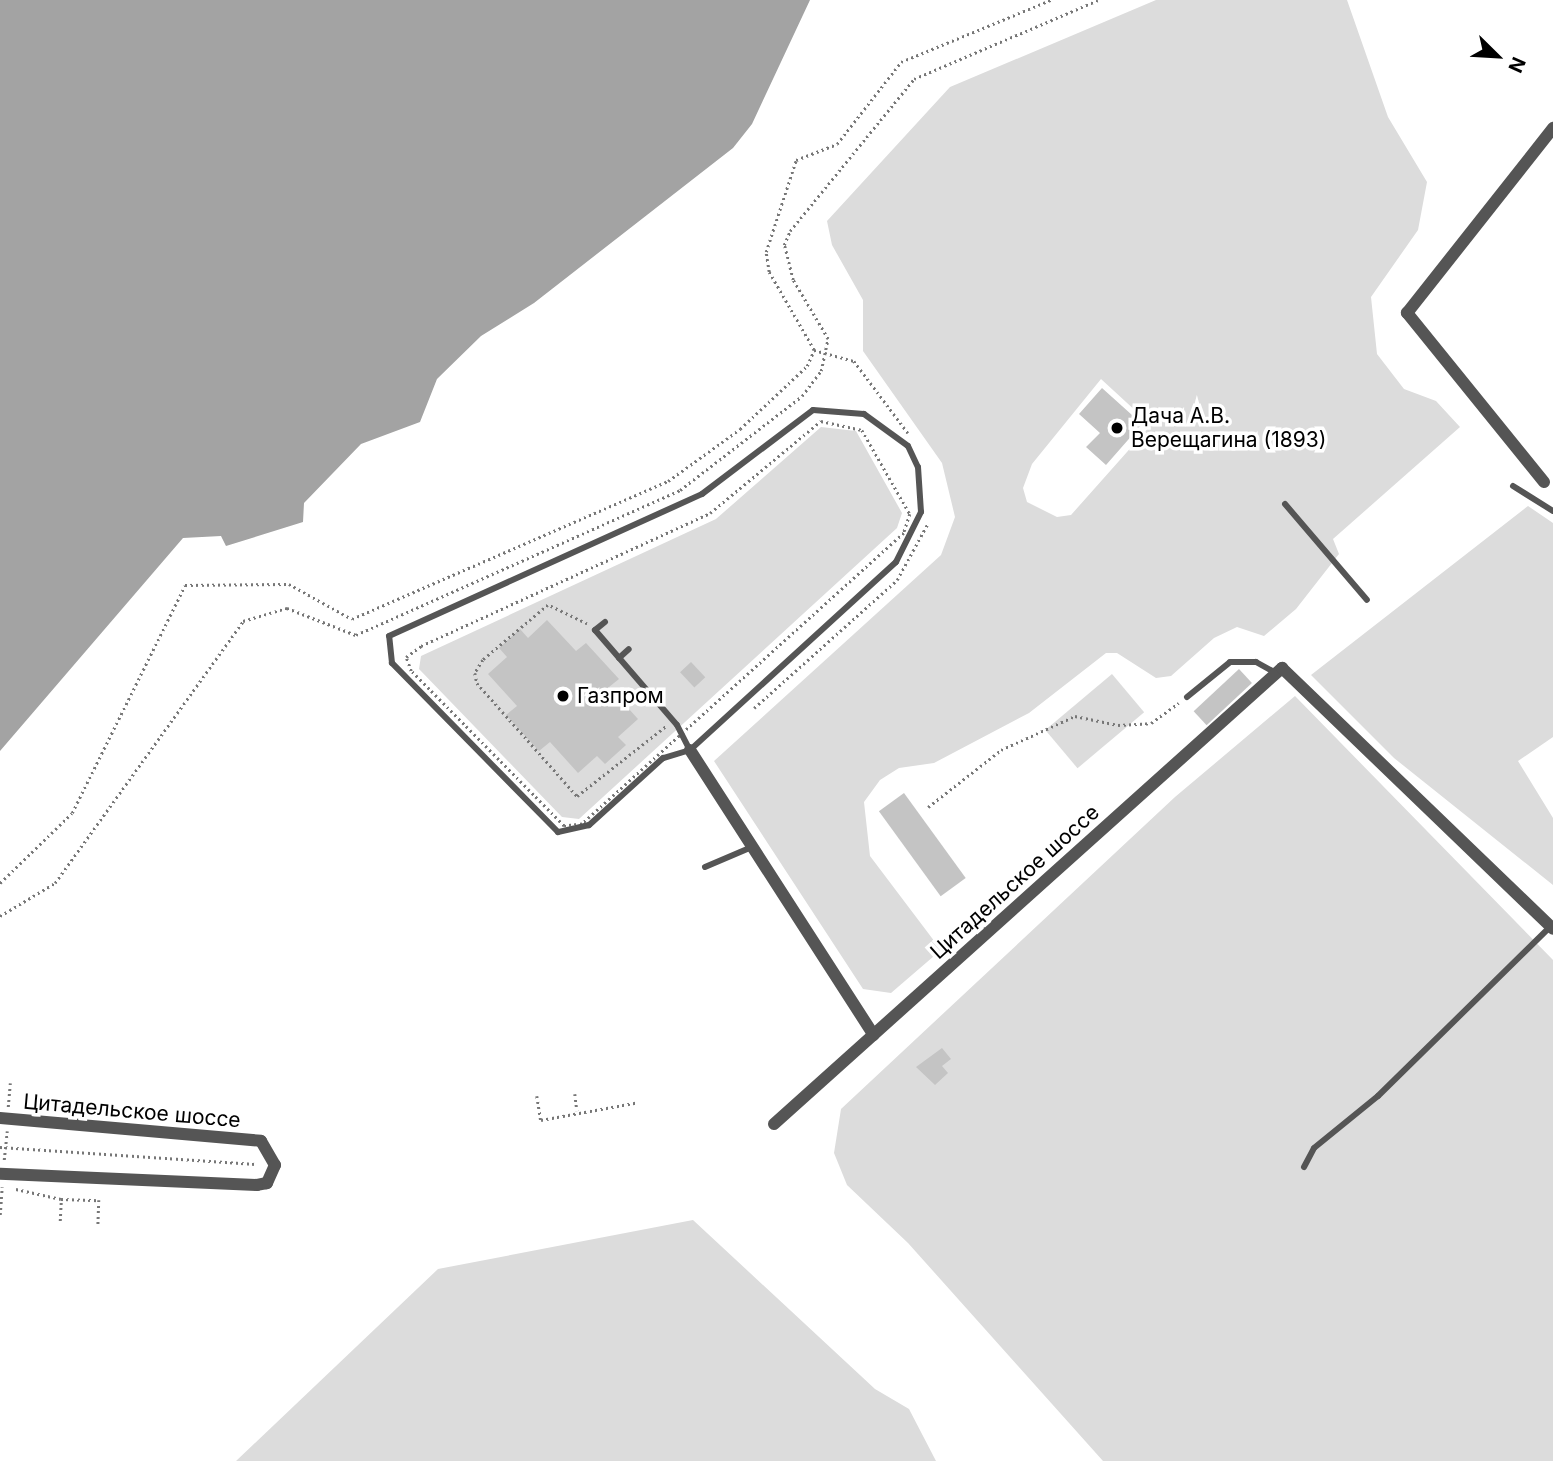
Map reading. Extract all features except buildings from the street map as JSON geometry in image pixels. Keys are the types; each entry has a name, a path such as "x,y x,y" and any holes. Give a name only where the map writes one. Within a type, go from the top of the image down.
{"street":[{"path":"1544,482 1407,313 1553,128"},
{"path":"1279,671 1552,926"},
{"name":"Цитадельское шоссе","path":"774,1124 1279,671"},
{"path":"690,750 874,1035"},
{"name":"Цитадельское шоссе","path":"2,1179 82,1181 151,1177 267,1183 275,1165 261,1141 4,1119"}],"lane":[{"path":"813,410 864,414 888,427 908,446 922,489 921,512 896,562 690,750 663,758 589,825 558,832 392,663 389,636 702,494 813,410"},
{"path":"1513,486 1553,511"},
{"path":"1285,504 1367,600"},
{"path":"605,622 595,630 673,720 690,750"},
{"path":"619,658 629,649"},
{"path":"1187,697 1230,662 1256,662 1279,671"},
{"path":"705,867 754,846"},
{"path":"1304,1167 1314,1148 1378,1096 1552,926"}],"path":[{"path":"814,350 769,272 766,252 796,160 837,144 901,62 1051,0"},
{"path":"0,916 55,883 243,621 287,608 356,635 680,491 802,396 827,350 822,327 793,280 784,245 790,231 914,79 1098,0"},
{"path":"814,350 827,350 854,361 911,438"},
{"path":"0,883 72,813 185,585 289,584 352,618 668,481 740,429 807,366 814,350"},
{"path":"821,421 862,430 910,514 904,533 681,733 582,824 565,827 411,671 406,657 710,513 821,421"},
{"path":"746,715 897,580 917,553 929,518"},
{"path":"582,621 548,605 475,673 570,792 584,796 673,720"},
{"path":"928,807 1001,750 1075,716 1118,725 1151,723 1187,697"},
{"path":"0,1215 5,1147 4,1119 10,1083"},
{"path":"575,1094 577,1112"},
{"path":"537,1096 541,1120 635,1103"},
{"path":"0,1147 255,1164"},
{"path":"2,1179 61,1199 99,1200 98,1224"},
{"path":"60,1221 61,1199"}],"shaded area":[{"path":"0,0 810,0 752,124 733,148 534,303 481,336 437,379 420,422 361,444 304,503 303,522 226,546 221,536 183,538 0,751"},
{"path":"1156,0 1347,0 1388,117 1427,182 1418,230 1371,297 1377,354 1404,389 1436,401 1460,427 1333,539 1339,554 1296,609 1264,636 1237,627 1214,638 1171,676 1156,678 1117,653 1106,653 1029,713 934,763 899,768 880,780 864,802 870,856 941,950 891,993 863,989 714,761 941,555 955,517 942,463 863,351 863,300 832,245 827,221 950,87","holes":["1101,379 1151,425 1071,515 1057,517 1027,502 1023,488 1032,464"]},
{"path":"821,427 856,431 902,513 897,528 579,819 562,817 419,669 421,656 716,519"},
{"path":"1528,506 1553,523 1553,737 1518,761 1553,818 1553,885 1394,758 1311,675"},
{"path":"1112,674 1144,712 1077,768 1045,730"},
{"path":"1295,696 1553,960 1553,1461 1103,1461 908,1243 847,1185 834,1153 841,1109 1175,797"},
{"path":"693,1220 875,1389 909,1409 936,1461 236,1461 438,1269"}],"place":[{"name":"Дача А.В. Верещагина (1893)","path":"1117,428"},
{"name":"Газпром","path":"563,696"}]}
